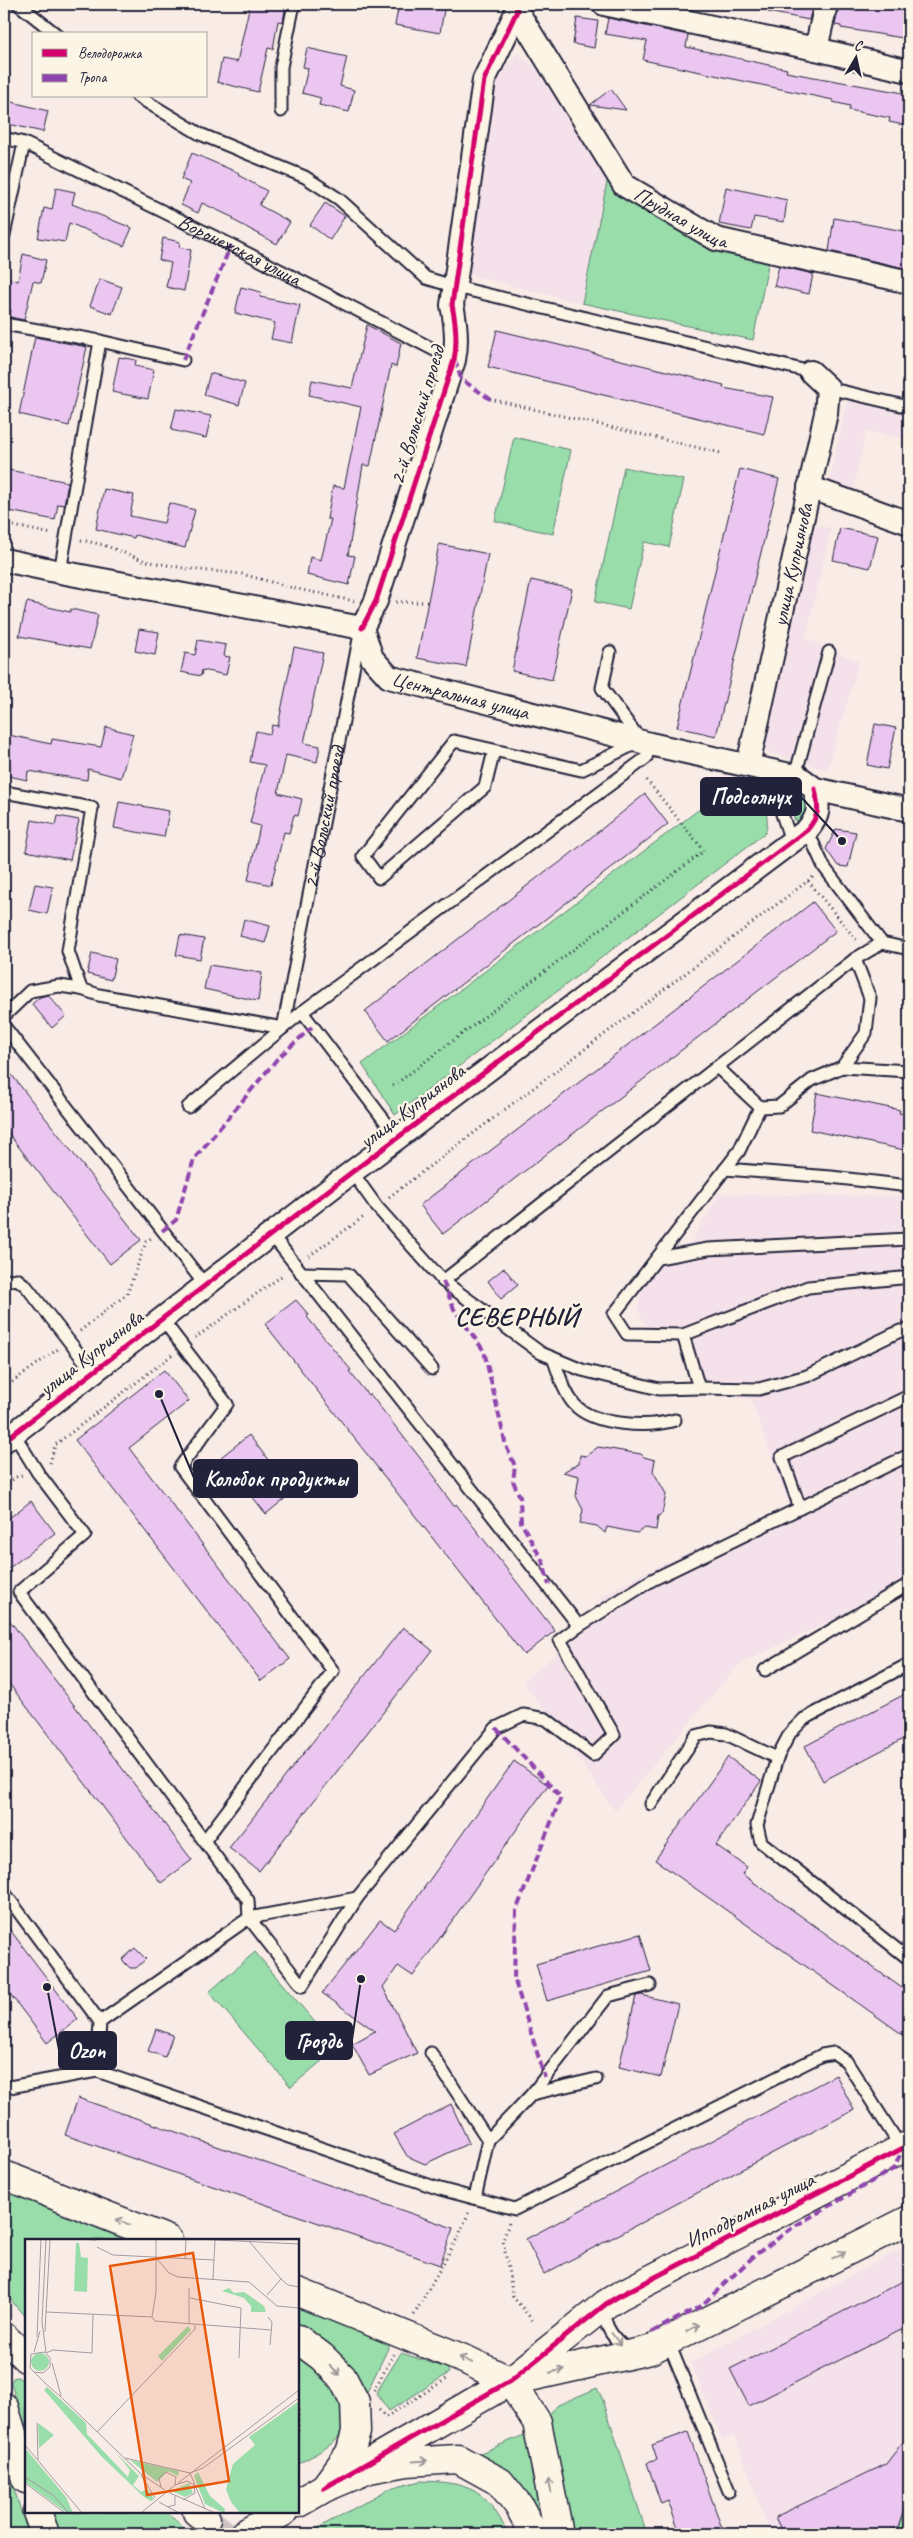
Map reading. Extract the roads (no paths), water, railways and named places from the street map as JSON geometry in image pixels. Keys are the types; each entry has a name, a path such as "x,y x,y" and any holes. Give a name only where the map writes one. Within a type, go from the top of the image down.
{"street":[{"path":"604,4 816,49 909,71"},
{"path":"816,49 826,4"},
{"name":"Прудная улица","path":"517,8 624,185 716,240 909,282"},
{"name":"2-й Вольский проезд","path":"362,628 374,603 454,360 457,346 452,305 456,288 484,80 517,8"},
{"path":"811,372 828,388"},
{"name":"улица Куприянова","path":"757,767 809,487 826,413 828,388"},
{"path":"809,487 909,523"},
{"path":"4,560 362,628"},
{"name":"Центральная улица","path":"362,628 372,658 389,677 646,742 795,776 815,789 909,810"},
{"name":"улица Куприянова","path":"9,1437 397,1137 799,836 817,819 818,802 815,789"},
{"name":"Ипподромная улица","path":"510,2381 606,2304 906,2147"},
{"path":"4,2175 165,2239"},
{"path":"299,2503 510,2381 659,2345 909,2220"},
{"path":"299,2292 466,2360 510,2381 537,2422 559,2534"},
{"path":"4,2337 25,2357"},
{"path":"299,2341 322,2357 342,2378 355,2402 356,2432 350,2453 324,2488"},
{"path":"4,2407 25,2476"},
{"path":"324,2488 369,2469 407,2462 458,2459 500,2482 519,2506 534,2534"},
{"path":"244,2534 281,2513"}],"lane":[{"path":"18,4 53,32"},
{"path":"281,111 281,67 294,4"},
{"path":"140,98 200,134 305,177 339,199 426,278 456,288 811,372"},
{"name":"Воронежская улица","path":"4,138 24,143 231,245 454,360"},
{"path":"4,235 24,143"},
{"path":"4,324 100,341 183,360"},
{"path":"60,572 100,341"},
{"path":"828,388 909,407"},
{"name":"2-й Вольский проезд","path":"283,1028 362,628"},
{"path":"188,1107 302,1012 646,758 646,742 602,688 610,652"},
{"path":"795,776 829,652"},
{"path":"494,751 485,787 378,878 363,856 454,741 581,770 646,742"},
{"path":"757,767 799,836 882,944"},
{"path":"4,792 92,808 68,951 81,989"},
{"path":"443,1281 717,1067 854,955 882,944 909,949"},
{"path":"842,1067 866,1034 870,998 854,955"},
{"path":"4,1016 30,991 60,986 81,989 99,995 283,1028"},
{"path":"302,1012 397,1137"},
{"path":"4,1026 205,1285"},
{"path":"717,1067 760,1107 780,1106 812,1080 842,1067 909,1071"},
{"path":"760,1107 739,1151 614,1314 627,1334 683,1335 808,1287 901,1278"},
{"path":"725,1169 832,1177 909,1186"},
{"path":"352,1172 377,1207 443,1281 541,1353 582,1370 659,1390 699,1388 758,1389 807,1376 900,1331 909,1330"},
{"path":"272,1235 579,1626"},
{"path":"658,1258 708,1249 909,1239"},
{"path":"298,1269 348,1274 432,1369"},
{"path":"4,1281 17,1279 26,1286 93,1372"},
{"path":"162,1318 227,1404 180,1467 333,1671 205,1840"},
{"path":"683,1335 699,1388"},
{"path":"553,1358 564,1388 575,1405 591,1416 627,1424 661,1424 675,1420"},
{"path":"800,1508 782,1457 909,1396"},
{"path":"9,1437 84,1535 19,1592 205,1840 248,1900 249,1918 302,1986 356,1898 496,1728 523,1715 546,1719 593,1755 614,1735 560,1640 652,1580 909,1455"},
{"path":"765,1670 909,1584"},
{"path":"909,1664 804,1719 790,1733 778,1758 757,1825 761,1842 909,1959"},
{"path":"651,1804 696,1736 711,1732 726,1734 778,1758"},
{"path":"4,1892 100,2022 97,2071"},
{"path":"100,2022 249,1918 356,1898"},
{"path":"474,2198 488,2140 532,2094 608,1996 650,1985"},
{"path":"431,2053 488,2140"},
{"path":"4,2088 97,2071 440,2189 515,2209 822,2055 834,2053 846,2061 906,2147"},
{"path":"532,2094 596,2079"},
{"path":"606,2304 605,2321 617,2343 630,2351 659,2345 729,2491"}],"tunnel":[{"path":"206,2519 224,2534"}],"place":[{"name":"Подсолнух","path":"842,841"},
{"name":"Колобок продукты","path":"159,1394"},
{"name":"Гроздь","path":"361,1979"},
{"name":"Ozon","path":"47,1987"}],"district":[{"name":"СЕВЕРНЫЙ","path":"517,1316"}]}
